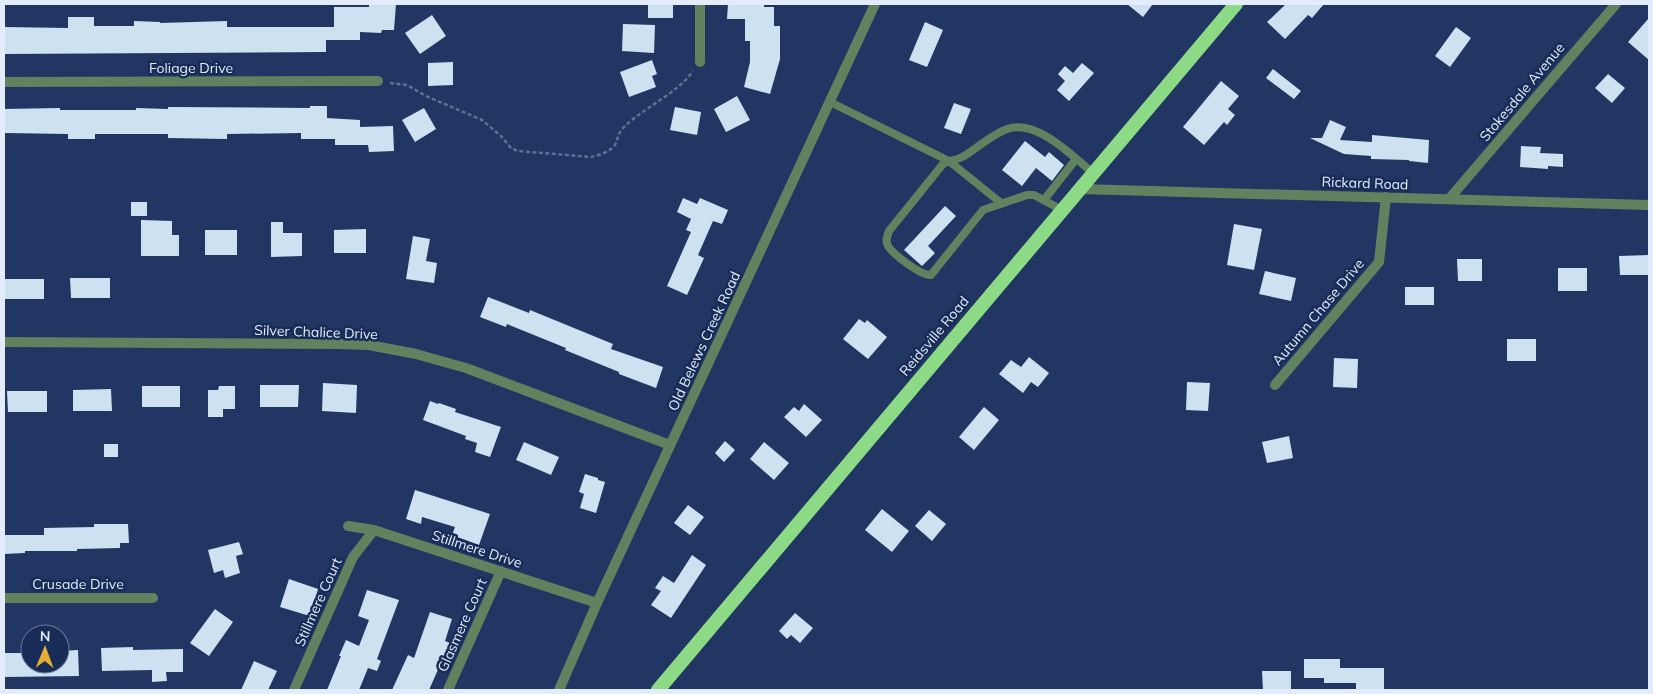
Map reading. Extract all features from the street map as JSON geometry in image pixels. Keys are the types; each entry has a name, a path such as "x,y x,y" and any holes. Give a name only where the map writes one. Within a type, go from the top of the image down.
{"highway":[{"name":"Reidsville Road","path":"658,690 1236,4"}],"street":[{"path":"700,4 700,62"},
{"name":"Old Belews Creek Road","path":"559,690 597,603 875,4"},
{"name":"Stokesdale Avenue","path":"1450,199 1616,4"},
{"name":"Foliage Drive","path":"4,82 378,81"},
{"name":"Rickard Road","path":"1080,189 1649,205"},
{"name":"Autumn Chase Drive","path":"1275,385 1378,262 1386,197"},
{"name":"Silver Chalice Drive","path":"4,342 368,345 416,354 466,368 670,446"},
{"name":"Stillmere Drive","path":"348,526 374,530 597,603"},
{"name":"Stillmere Court","path":"294,690 353,557 374,530"},
{"name":"Glasmere Court","path":"448,690 501,571"},
{"name":"Crusade Drive","path":"4,598 153,598"}],"lane":[{"path":"830,102 949,160 1000,203"},
{"path":"1062,210 1044,200 1027,195 983,210 931,275 925,276 917,272 888,246 886,240 889,231 943,164 949,160 962,158 999,133 1009,129 1029,128 1042,133 1093,173"},
{"path":"1044,200 1076,159"}],"path":[{"path":"378,81 407,85 426,96 482,120 501,136 511,148 518,151 591,157 611,149 619,132 625,126 661,97 686,81 700,62"}],"building":[{"path":"369,4 396,4 394,30 382,30 381,33 360,32 360,40 326,40 326,52 4,54 4,27 68,28 68,17 94,17 94,26 134,26 134,21 160,23 227,21 227,27 334,27 334,7 369,7"},
{"path":"648,4 673,4 673,18 648,18"},
{"path":"728,4 764,4 764,7 774,7 774,26 780,26 780,59 770,94 744,87 750,62 750,41 745,41 745,19 727,19"},
{"path":"1127,4 1153,4 1143,17"},
{"path":"1286,4 1324,4 1312,18 1308,15 1285,39 1267,22"},
{"path":"432,15 446,36 420,54 405,33"},
{"path":"1649,18 1649,60 1628,42"},
{"path":"925,22 943,30 927,67 909,60"},
{"path":"623,24 655,25 654,53 622,51"},
{"path":"1456,27 1471,38 1450,67 1435,56"},
{"path":"652,60 657,74 652,76 656,87 629,97 620,72"},
{"path":"453,62 453,85 428,86 428,63"},
{"path":"1082,63 1094,73 1069,101 1057,90 1065,81 1058,74 1065,66 1073,73"},
{"path":"1273,69 1301,91 1294,99 1266,78"},
{"path":"1608,74 1625,88 1612,103 1595,88"},
{"path":"1221,81 1239,96 1228,109 1235,115 1227,125 1224,122 1204,145 1183,127"},
{"path":"737,96 750,120 726,132 714,109"},
{"path":"954,103 971,109 961,134 944,128"},
{"path":"310,106 327,106 327,118 360,120 360,127 393,126 394,151 369,152 368,145 335,145 335,139 301,139 301,133 227,134 227,139 168,138 168,134 95,134 95,139 68,139 68,134 4,133 4,109 136,110 136,108 168,109 168,107 310,108"},
{"path":"675,107 701,112 697,135 670,130"},
{"path":"424,108 436,129 415,142 402,120"},
{"path":"1330,120 1346,127 1340,140 1372,142 1372,135 1429,140 1428,163 1409,160 1371,159 1371,156 1344,154 1310,138 1322,138"},
{"path":"1025,141 1045,157 1049,152 1064,165 1052,181 1036,168 1022,186 1002,170"},
{"path":"1521,146 1541,147 1540,153 1563,154 1563,167 1548,166 1548,169 1520,167"},
{"path":"683,198 697,204 700,198 728,210 722,224 713,221 698,255 704,258 687,295 667,286 691,232 686,230 691,219 677,212"},
{"path":"131,202 147,202 147,216 131,216"},
{"path":"945,206 956,216 928,246 935,253 922,266 904,250"},
{"path":"141,220 172,221 172,235 179,235 179,256 141,256"},
{"path":"271,222 283,222 283,233 302,233 302,256 271,257"},
{"path":"1234,224 1262,229 1254,270 1227,265"},
{"path":"366,229 366,253 334,253 334,230"},
{"path":"205,230 237,230 237,255 205,255"},
{"path":"413,236 430,239 426,261 437,263 434,283 406,279"},
{"path":"1648,255 1648,275 1620,275 1619,256"},
{"path":"1457,259 1482,259 1482,281 1458,281"},
{"path":"1558,268 1587,268 1587,291 1558,291"},
{"path":"1265,271 1296,278 1291,301 1259,294"},
{"path":"70,278 110,278 110,298 71,298"},
{"path":"4,279 44,279 44,299 4,299"},
{"path":"1405,287 1434,287 1434,305 1405,305"},
{"path":"488,297 529,313 530,310 613,344 611,349 663,367 656,388 619,374 619,372 565,350 566,348 507,324 506,327 480,317"},
{"path":"859,319 865,323 867,320 887,337 868,359 843,339"},
{"path":"1507,339 1536,339 1536,361 1507,361"},
{"path":"1029,357 1049,373 1038,387 1031,382 1023,393 999,374 1011,360 1021,367"},
{"path":"1334,358 1358,359 1357,388 1333,387"},
{"path":"1187,382 1210,383 1208,411 1186,410"},
{"path":"323,383 357,385 356,413 322,411"},
{"path":"260,385 299,385 298,407 260,407"},
{"path":"142,386 180,386 180,407 142,407"},
{"path":"219,386 235,386 235,409 223,409 223,417 208,417 208,390 218,390"},
{"path":"111,389 112,411 73,411 73,390"},
{"path":"7,391 47,391 47,412 8,412"},
{"path":"430,401 456,409 455,412 501,427 490,457 475,452 477,443 465,439 466,436 423,420"},
{"path":"804,404 822,420 806,437 784,417 794,407 799,411"},
{"path":"984,407 999,420 974,450 959,437"},
{"path":"1289,436 1293,458 1267,463 1262,442"},
{"path":"725,441 735,450 724,462 715,453"},
{"path":"524,442 559,457 551,475 516,460"},
{"path":"764,442 789,463 774,480 750,459"},
{"path":"104,444 118,444 118,457 104,457"},
{"path":"585,474 605,482 596,513 580,508 584,494 579,492"},
{"path":"415,490 490,514 479,545 452,535 455,527 422,517 421,524 406,519"},
{"path":"688,505 704,517 690,535 674,523"},
{"path":"882,509 909,531 892,552 865,530"},
{"path":"929,510 946,524 932,541 915,526"},
{"path":"94,524 128,524 129,543 120,543 120,548 77,549 77,551 25,551 25,553 4,554 4,535 44,535 44,528 94,527"},
{"path":"239,542 243,554 236,556 240,573 225,578 223,570 214,573 208,550"},
{"path":"692,555 706,565 671,618 651,605 661,591 655,588 663,576 674,583"},
{"path":"289,579 318,589 314,603 318,604 313,617 280,607"},
{"path":"367,590 399,600 377,659 381,661 377,671 368,668 359,690 327,690 346,640 359,646 369,620 358,616"},
{"path":"215,609 233,622 209,656 190,643"},
{"path":"430,612 452,619 445,641 450,643 446,657 444,656 429,690 392,690 408,655 414,658"},
{"path":"795,613 813,628 800,643 791,635 787,639 779,631"},
{"path":"133,647 133,650 183,649 183,672 166,672 167,681 152,682 152,670 102,671 101,648"},
{"path":"70,650 78,650 79,676 4,677 4,653 20,653 20,674 70,674"},
{"path":"1304,659 1340,659 1340,668 1384,668 1384,690 1356,690 1356,683 1324,683 1324,678 1304,678"},
{"path":"254,661 277,671 268,690 241,690"},
{"path":"1262,671 1291,671 1291,690 1263,690"}]}
